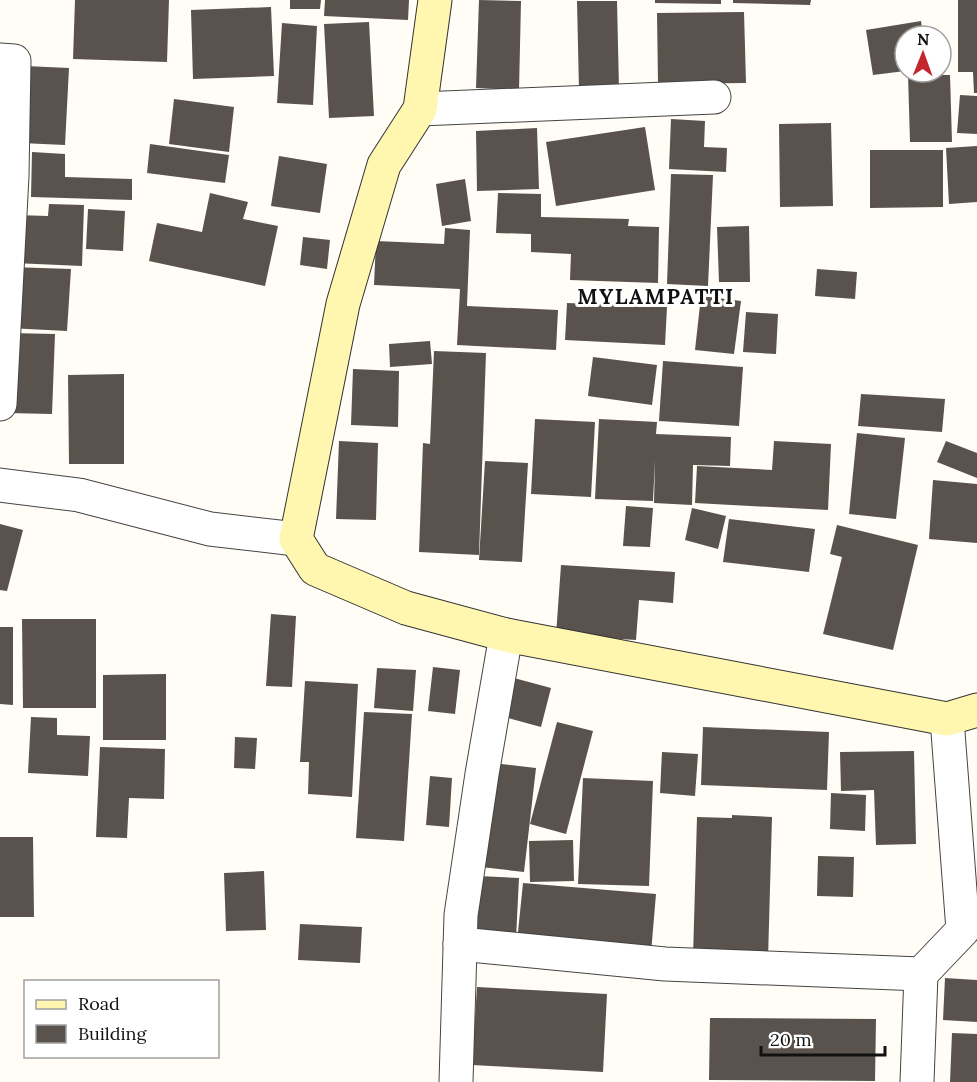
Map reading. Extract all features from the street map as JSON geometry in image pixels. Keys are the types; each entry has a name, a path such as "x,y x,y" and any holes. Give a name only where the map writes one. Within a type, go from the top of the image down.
{"street":[{"path":"435,0 420,109 384,165 343,304 296,538 315,569 406,608 506,635 962,714 970,930 921,974 665,964 460,944"},
{"path":"0,60 14,61 6,175 0,404"},
{"path":"420,109 714,97"},
{"path":"0,485 79,495 210,530 296,538"},
{"path":"456,1082 461,915 506,635"},
{"path":"916,1082 921,974"}],"building":[{"path":"75,0 169,0 167,62 73,59"},
{"path":"290,0 321,0 320,9 290,9"},
{"path":"325,0 409,0 408,20 324,16"},
{"path":"479,0 521,1 519,90 476,88"},
{"path":"655,0 721,0 721,4 655,3"},
{"path":"733,0 811,0 810,5 733,3"},
{"path":"958,0 977,0 977,93 974,93 973,72 958,72"},
{"path":"577,1 617,1 619,90 579,90"},
{"path":"271,7 274,76 193,79 191,10"},
{"path":"744,12 746,83 658,84 657,13"},
{"path":"921,21 921,24 903,24"},
{"path":"369,22 374,116 329,118 324,24"},
{"path":"282,23 317,26 313,105 277,103"},
{"path":"893,26 893,72 873,75 866,30"},
{"path":"25,66 69,68 65,145 21,143"},
{"path":"908,84 950,84 952,142 910,142"},
{"path":"960,95 977,96 977,134 957,133"},
{"path":"174,99 234,107 229,152 169,144"},
{"path":"671,119 705,121 704,147 727,148 726,172 669,169"},
{"path":"831,123 833,206 780,207 779,124"},
{"path":"645,127 655,190 556,206 546,142"},
{"path":"537,128 539,189 477,191 476,131"},
{"path":"150,144 229,155 225,183 147,173"},
{"path":"977,146 977,202 949,204 946,148"},
{"path":"870,150 943,150 943,207 870,208"},
{"path":"32,152 65,154 65,177 132,179 132,200 31,197"},
{"path":"279,156 327,164 320,213 271,206"},
{"path":"671,174 713,175 708,286 667,284"},
{"path":"465,179 471,221 442,226 436,184"},
{"path":"210,193 248,202 243,219 278,226 265,286 149,261 157,223 202,232"},
{"path":"498,193 541,194 541,217 629,219 628,226 659,227 658,283 570,280 571,254 531,252 531,234 496,233"},
{"path":"49,204 84,205 82,266 14,263 16,215 48,216"},
{"path":"88,209 125,211 123,251 86,249"},
{"path":"749,226 750,282 719,282 717,227"},
{"path":"445,228 470,230 467,306 558,310 556,350 457,345 460,289 374,285 376,241 444,244"},
{"path":"303,237 330,240 327,269 300,265"},
{"path":"11,267 71,269 67,331 8,328"},
{"path":"817,269 857,272 855,299 815,296"},
{"path":"701,296 741,301 734,354 695,350"},
{"path":"567,303 667,307 665,345 565,340"},
{"path":"746,312 778,314 776,354 743,352"},
{"path":"9,333 55,334 52,414 7,413"},
{"path":"430,341 432,364 390,367 389,344"},
{"path":"434,351 486,353 479,555 419,552 423,443 430,444"},
{"path":"593,357 657,365 652,405 588,396"},
{"path":"663,361 743,367 739,426 659,421"},
{"path":"353,369 399,371 398,427 351,425"},
{"path":"124,374 124,464 69,464 68,375"},
{"path":"861,394 945,399 942,432 858,426"},
{"path":"535,419 595,422 591,497 531,494"},
{"path":"599,419 657,422 656,434 731,437 730,466 693,465 692,505 654,503 655,460 653,501 595,499"},
{"path":"857,433 905,438 896,519 849,514"},
{"path":"339,441 378,443 376,520 336,519"},
{"path":"774,441 831,444 828,510 695,503 697,466 772,470"},
{"path":"946,441 977,453 977,478 937,462"},
{"path":"485,461 528,463 522,562 479,560"},
{"path":"933,480 977,484 977,543 929,539"},
{"path":"626,506 653,508 650,547 623,546"},
{"path":"692,508 726,516 718,549 685,540"},
{"path":"729,519 815,529 809,572 723,562"},
{"path":"0,524 23,530 7,591 0,590"},
{"path":"837,525 918,545 893,650 823,634 842,557 830,554"},
{"path":"561,565 675,572 673,603 639,600 636,640 556,635"},
{"path":"271,614 296,616 292,687 266,686"},
{"path":"22,619 96,619 96,708 23,708"},
{"path":"0,627 13,627 13,705 0,704"},
{"path":"433,667 460,670 455,714 428,711"},
{"path":"377,668 416,670 413,711 374,708"},
{"path":"166,674 166,740 103,740 103,675"},
{"path":"514,678 551,688 541,727 504,717"},
{"path":"305,681 358,684 352,797 308,794 309,762 300,762"},
{"path":"364,712 412,714 404,841 356,838"},
{"path":"31,717 57,718 57,735 90,736 88,776 28,773"},
{"path":"557,722 593,731 566,834 530,824"},
{"path":"703,727 829,732 827,790 701,785"},
{"path":"235,737 257,738 255,769 234,768"},
{"path":"100,747 165,749 164,799 129,798 127,838 96,837"},
{"path":"914,751 916,844 876,845 874,790 841,791 840,752"},
{"path":"662,752 698,754 695,796 660,793"},
{"path":"493,763 536,768 524,872 481,867"},
{"path":"430,776 452,778 449,827 426,825"},
{"path":"583,778 653,781 649,886 578,884"},
{"path":"831,793 866,795 865,831 830,829"},
{"path":"732,815 772,817 768,959 693,957 697,817 732,818"},
{"path":"0,837 33,837 34,917 0,917"},
{"path":"573,840 574,881 530,882 529,841"},
{"path":"818,856 854,857 853,897 817,896"},
{"path":"264,871 266,930 226,931 224,873"},
{"path":"478,876 519,878 516,938 476,936"},
{"path":"523,883 656,894 651,953 517,942"},
{"path":"300,924 362,927 360,963 298,960"},
{"path":"945,978 977,980 977,1022 943,1020"},
{"path":"477,987 607,994 603,1072 472,1065"},
{"path":"710,1018 876,1019 875,1081 709,1080"},
{"path":"952,1033 977,1034 977,1082 950,1082"}],"district":[{"name":"MYLAMPATTI","path":"656,296"}]}
